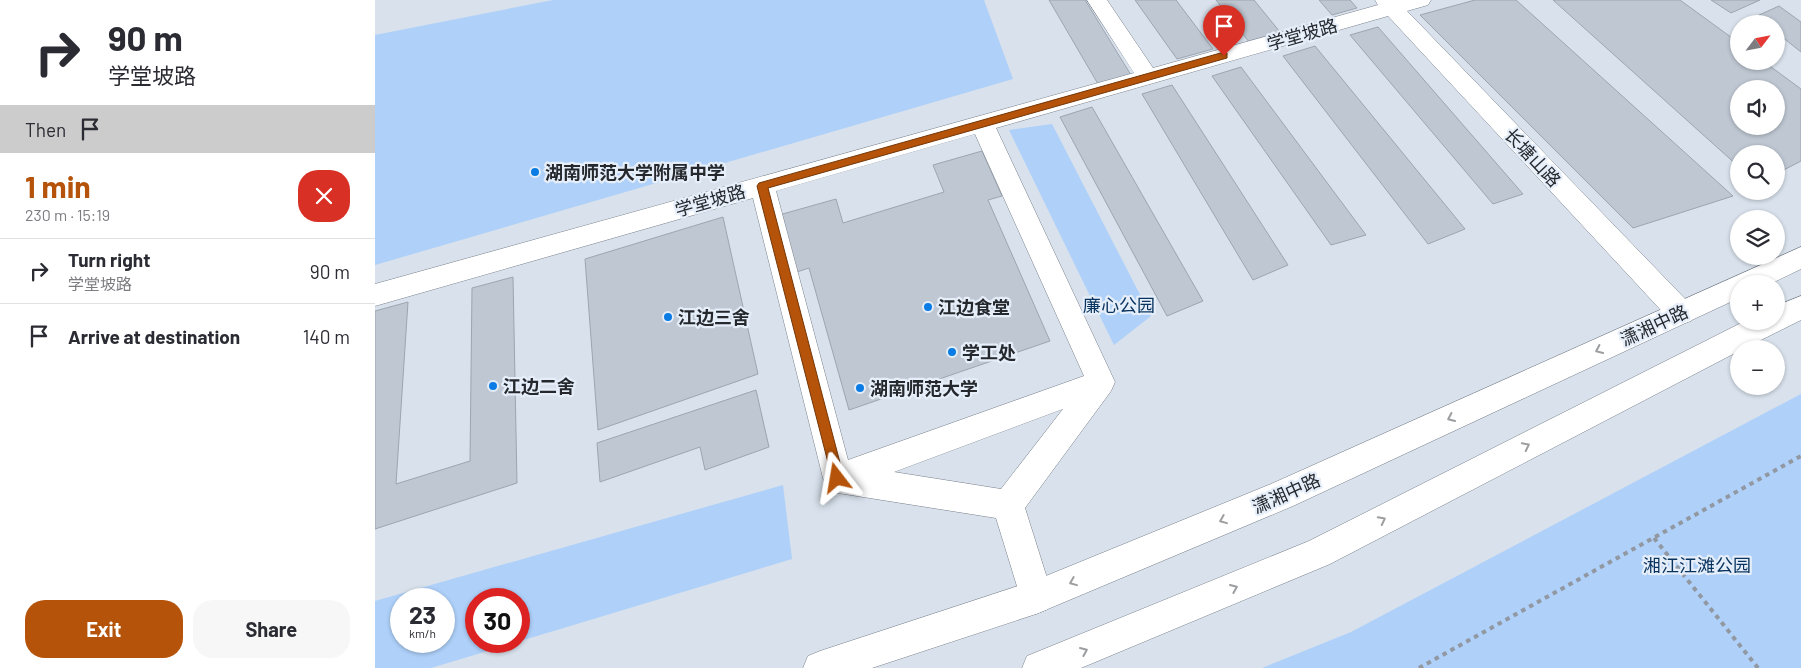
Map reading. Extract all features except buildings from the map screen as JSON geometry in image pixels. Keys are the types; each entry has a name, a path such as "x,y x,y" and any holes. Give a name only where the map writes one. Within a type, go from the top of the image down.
{"street":[{"path":"1097,0 1148,77"},
{"name":"学堂坡路","path":"375,295 1148,77 1388,4 1421,0"},
{"name":"长塘山路","path":"1388,4 1681,313"},
{"path":"983,124 1101,382"},
{"path":"762,186 837,478"},
{"path":"1763,275 1801,257"},
{"name":"潇湘中路","path":"820,668 1036,596 1282,495 1730,290"},
{"path":"1785,315 1801,307"},
{"path":"1039,668 1319,553 1754,330"},
{"path":"837,478 1101,382"},
{"path":"1008,506 1101,382"},
{"path":"837,478 1008,506"},
{"path":"1008,506 1036,596"}],"path":[{"path":"1419,668 1801,456"},
{"path":"1653,538 1758,668"}],"green space":[{"name":"湖南师范大学附属中学","path":"553,0 984,0 1013,79 375,265 375,35"},
{"name":"廉心公园","path":"1052,124 1151,316 1114,345 1009,130"},
{"name":"湘江江滩公园","path":"1801,394 1801,668 1262,668 1351,632"},
{"path":"783,485 792,559 530,638 530,588 465,588 465,653 481,653 431,668 375,668 375,601 390,597 390,653 455,653 455,588 421,588"}],"place":[{"name":"湖南师范大学附属中学","path":"535,172"},
{"name":"江边食堂","path":"928,307"},
{"name":"江边三舍","path":"668,317"},
{"name":"学工处","path":"952,352"},
{"name":"江边二舍","path":"493,386"},
{"name":"湖南师范大学","path":"860,388"}],"route":[{"path":"837,478 762,186 1224,56"}]}
